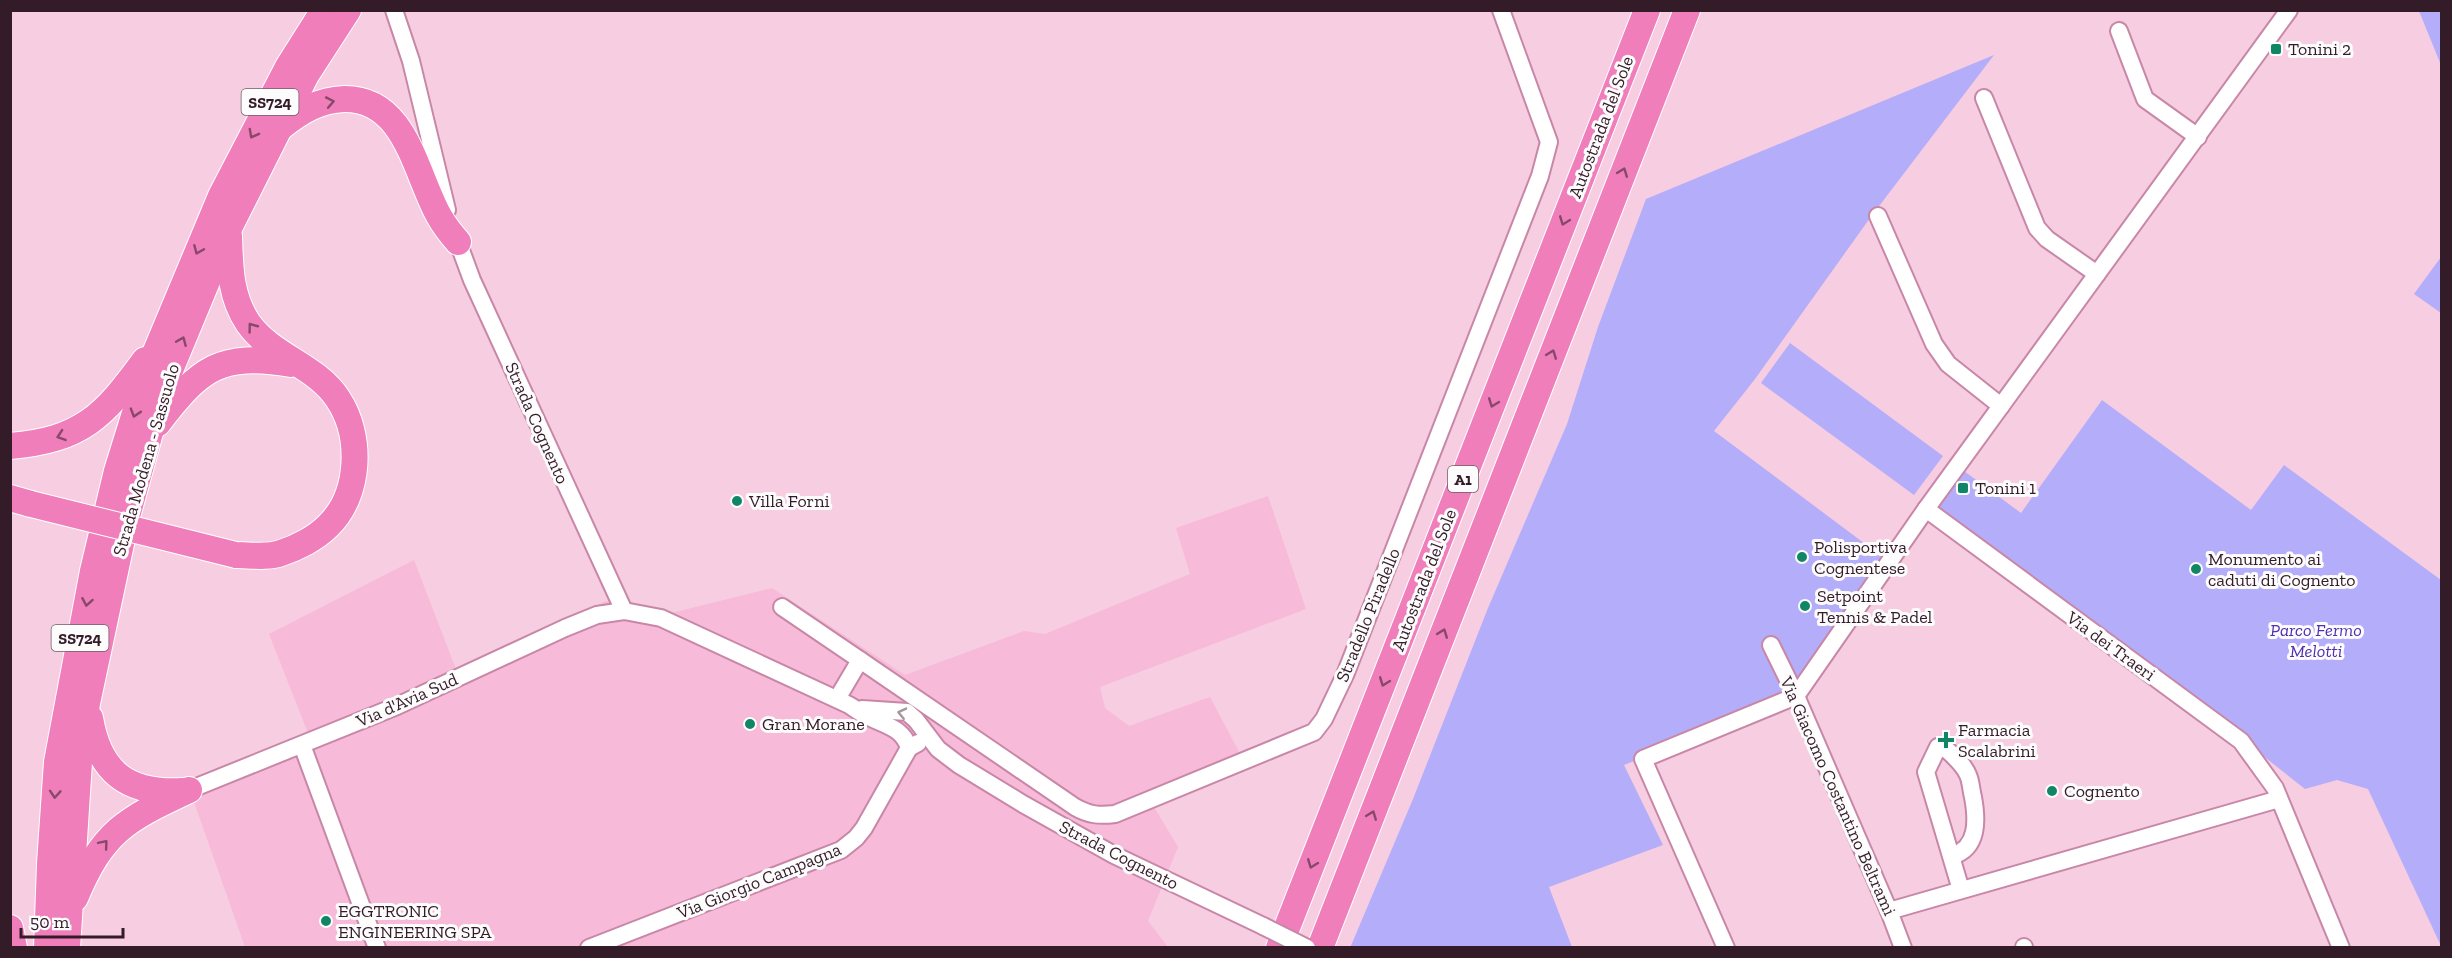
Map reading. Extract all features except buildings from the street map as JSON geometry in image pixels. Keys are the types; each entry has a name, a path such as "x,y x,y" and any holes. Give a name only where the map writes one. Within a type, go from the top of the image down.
{"highway":[{"name":"Strada Modena - Sassuolo","path":"47,948 57,762 86,604 117,471 160,338 231,176 288,67 324,10"},
{"name":"Strada Modena - Sassuolo","path":"67,948 78,762 87,703 126,520 149,436 168,375 229,228 306,75 348,10"},
{"name":"Autostrada del Sole","path":"1280,948 1647,10"},
{"name":"Autostrada del Sole","path":"1320,948 1687,10"},
{"path":"279,128 302,110 335,100 353,99 376,106 389,117 400,132 439,217 458,242"},
{"path":"21,501 236,555 279,554 307,541 329,526 352,484 354,443 350,423 338,399 324,382 262,340 239,308 232,287 229,228"},
{"path":"10,446 34,444 67,436 101,414 122,391 160,338"},
{"path":"149,436 186,390 214,367 230,361 247,360 267,360 296,365"},
{"path":"87,703 92,733 109,768 124,781 145,789 164,792 189,790"},
{"path":"68,915 85,873 111,835 129,820 189,790"},
{"path":"10,928 14,948"}],"street":[{"name":"Strada Cognento","path":"394,10 411,61 441,192 458,242 482,302 624,611 661,618 843,702 896,729 912,746 921,742 938,749 968,771 1114,855 1308,948"},
{"name":"Stradello Piradello","path":"860,660 1075,807 1088,814 1099,816 1115,814 1314,732 1324,719 1345,675 1540,176 1549,142 1501,10"},
{"path":"1726,948 1644,759 1796,696 1926,509 2289,10"},
{"path":"2119,31 2145,99 2198,137"},
{"path":"1984,98 2037,228 2047,239 2097,274"},
{"path":"1878,216 1934,344 1948,364 2001,406"},
{"name":"Via dei Traeri","path":"1926,509 2241,741 2275,788 2341,948"},
{"path":"782,607 860,660 843,702"},
{"name":"Via d'Avia Sud","path":"189,790 397,706 565,628 597,615 624,611"},
{"name":"Via Giacomo Costantino Beltrami","path":"1771,645 1796,696 1903,948"},
{"name":"Strada Cognento","path":"843,702 866,710 907,712 938,749"},
{"path":"302,745 377,948"},
{"name":"Via Giorgio Campagna","path":"589,948 841,850 864,828 912,746"},
{"path":"1952,856 1960,854 1975,834 1977,818 1969,776 1958,760 1944,747 1938,747 1926,772 1961,890"},
{"path":"1889,911 2279,799"}],"shaded area":[{"path":"1268,496 1306,609 1100,687 1105,708 1129,726 1210,697 1247,767 1154,807 1178,847 1148,921 1168,947 245,947 187,782 308,733 269,634 414,560 457,672 606,601 675,612 772,588 905,675 1024,631 1045,634 1190,574 1176,528"}],"green space":[{"path":"2419,11 2441,11 2441,65"},
{"path":"1994,55 1870,218 1755,379 1714,431 1892,564 1795,697 1624,765 1663,845 1549,887 1572,947 1350,948 1413,799 1488,608 1567,424 1598,327 1646,199"},
{"path":"2441,257 2441,313 2414,294"},
{"path":"1790,343 1943,456 1914,495 1761,383"},
{"name":"Parco Fermo Melotti","path":"2102,400 2251,510 2284,465 2441,580 2441,946 2368,789 2337,780 2305,789 2228,728 1935,511 1964,471 2021,513"}],"place":[{"name":"Tonini 2","path":"2276,49"},
{"name":"Tonini 1","path":"1963,488"},
{"name":"Villa Forni","path":"737,501"},
{"name":"Polisportiva Cognentese","path":"1802,557"},
{"name":"Monumento ai caduti di Cognento","path":"2196,569"},
{"name":"Setpoint Tennis & Padel","path":"1805,606"},
{"name":"Gran Morane","path":"750,724"},
{"name":"Farmacia Scalabrini","path":"1946,740"},
{"name":"Cognento","path":"2052,791"},
{"name":"EGGTRONIC ENGINEERING SPA","path":"326,921"}]}
